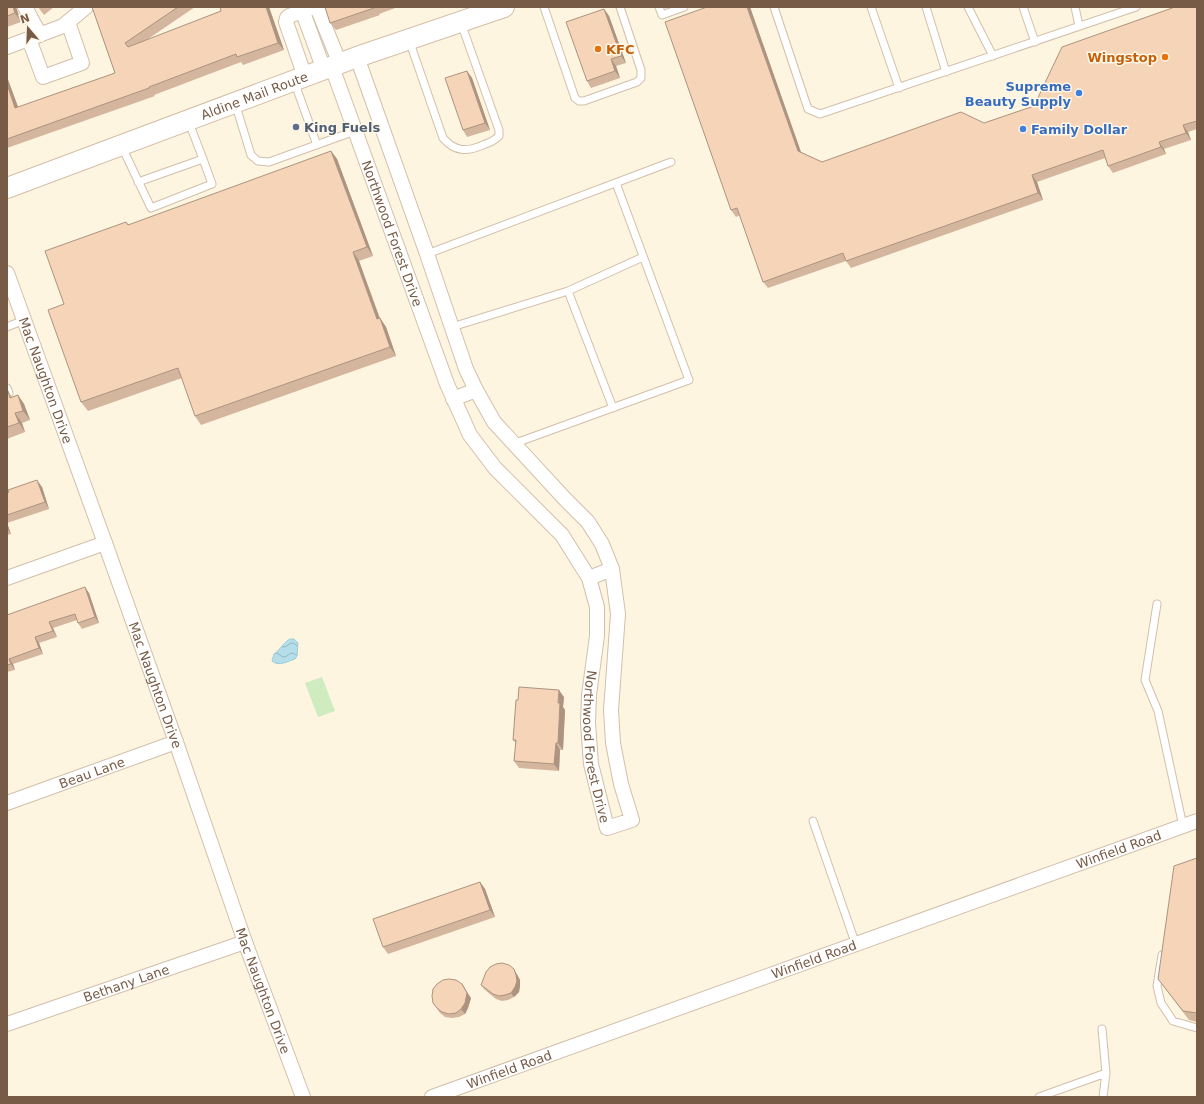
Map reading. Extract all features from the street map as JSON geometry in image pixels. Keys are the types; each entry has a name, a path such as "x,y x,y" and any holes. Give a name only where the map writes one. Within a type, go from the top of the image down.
{"main road":[{"name":"Aldine Mail Route","path":"7,188 325,70 504,7"}],"street":[{"path":"25,7 35,37 43,77 82,63 68,22"},
{"path":"7,47 63,26 86,7"},
{"path":"316,8 319,12 325,70 286,22 289,16 302,9 316,8"},
{"name":"Northwood Forest Drive","path":"325,70 427,254 466,369 494,422 513,444 588,522 602,544 612,569 618,614 611,710 613,743 621,784 632,820 607,828 591,764 588,722 596,636 597,606 588,578 562,535 494,468 470,435 453,400 355,131 325,70"},
{"name":"Mac Naughton Drive","path":"7,273 176,742 245,942 303,1097"},
{"path":"453,400 476,390"},
{"path":"7,578 105,543"},
{"path":"588,578 612,569"},
{"name":"Beau Lane","path":"7,803 176,742"},
{"name":"Winfield Road","path":"432,1097 1197,821"},
{"name":"Bethany Lane","path":"7,1024 245,942"}],"lane":[{"path":"544,7 575,98 579,102 584,102 637,82 641,78 640,70 620,7"},
{"path":"659,7 662,15 684,7"},
{"path":"774,7 808,110 820,114 1035,42 1127,8 1136,7"},
{"path":"871,7 899,88"},
{"path":"926,7 946,72"},
{"path":"968,7 993,56"},
{"path":"1023,7 1035,42"},
{"path":"1074,7 1079,26"},
{"path":"408,40 443,138 456,148 472,150 494,141 499,136 499,130 461,22"},
{"path":"317,145 325,70"},
{"path":"235,103 251,155 258,161 269,162 355,131"},
{"path":"121,145 151,208 212,184 188,120"},
{"path":"138,182 203,159"},
{"path":"427,254 672,162"},
{"path":"513,444 689,380 616,183"},
{"path":"452,327 568,291 643,257"},
{"path":"568,291 614,408"},
{"path":"7,328 24,320"},
{"path":"1157,604 1146,680 1158,711 1183,826"},
{"path":"813,821 856,945"},
{"path":"1163,949 1156,986 1161,1003 1173,1021 1197,1028"},
{"path":"1102,1029 1106,1073 1103,1097"},
{"path":"1039,1097 1106,1073"}],"green space":[{"path":"322,677 335,711 318,717 305,683"}],"water":[{"path":"290,639 294,639 298,643 297,656 295,659 281,664 272,661 274,654"}],"building":[{"path":"7,7 13,7 15,13 7,16"},
{"path":"92,7 178,7 125,43 128,47 221,11 220,7 266,7 278,43 237,57 236,54 149,88 7,139 7,84 15,108 115,73"},
{"path":"325,7 374,7 374,8 330,23"},
{"path":"707,7 747,7 798,151 822,162 961,112 984,123 1034,106 1062,47 1175,7 1197,7 1197,121 1183,125 1186,133 1159,142 1161,147 1108,166 1103,150 1032,175 1038,193 846,261 843,253 763,282 737,208 731,210 665,22"},
{"path":"604,9 621,56 611,59 615,71 587,81 566,22"},
{"path":"467,71 485,123 463,130 445,78"},
{"path":"331,151 367,247 353,252 377,319 380,318 390,347 195,416 178,368 81,402 48,310 64,304 45,251 126,222 128,225"},
{"path":"8,391 10,398 18,395 23,411 15,413 19,423 7,427 7,392"},
{"path":"37,480 45,502 7,515 8,490"},
{"path":"85,587 95,617 78,623 75,614 49,622 53,631 35,637 39,648 9,659 11,664 7,665 7,615"},
{"path":"519,687 559,690 558,703 560,703 558,743 556,743 554,764 514,761 516,740 513,740 516,700 518,700"},
{"path":"1197,858 1197,1013 1183,1011 1158,979 1174,866"},
{"path":"480,882 490,910 383,947 373,919"},
{"path":"502,963 509,965 514,969 517,981 511,993 499,996 493,994 481,985 486,972 490,967"},
{"path":"443,980 456,980 462,984 467,993 465,1003 461,1009 456,1013 449,1014 442,1012 437,1008 433,1003 432,996 433,989 437,984"}],"place":[{"name":"KFC","path":"598,49"},
{"name":"Wingstop","path":"1165,57"},
{"name":"Supreme Beauty Supply","path":"1079,93"},
{"name":"King Fuels","path":"296,127"},
{"name":"Family Dollar","path":"1023,129"}]}
